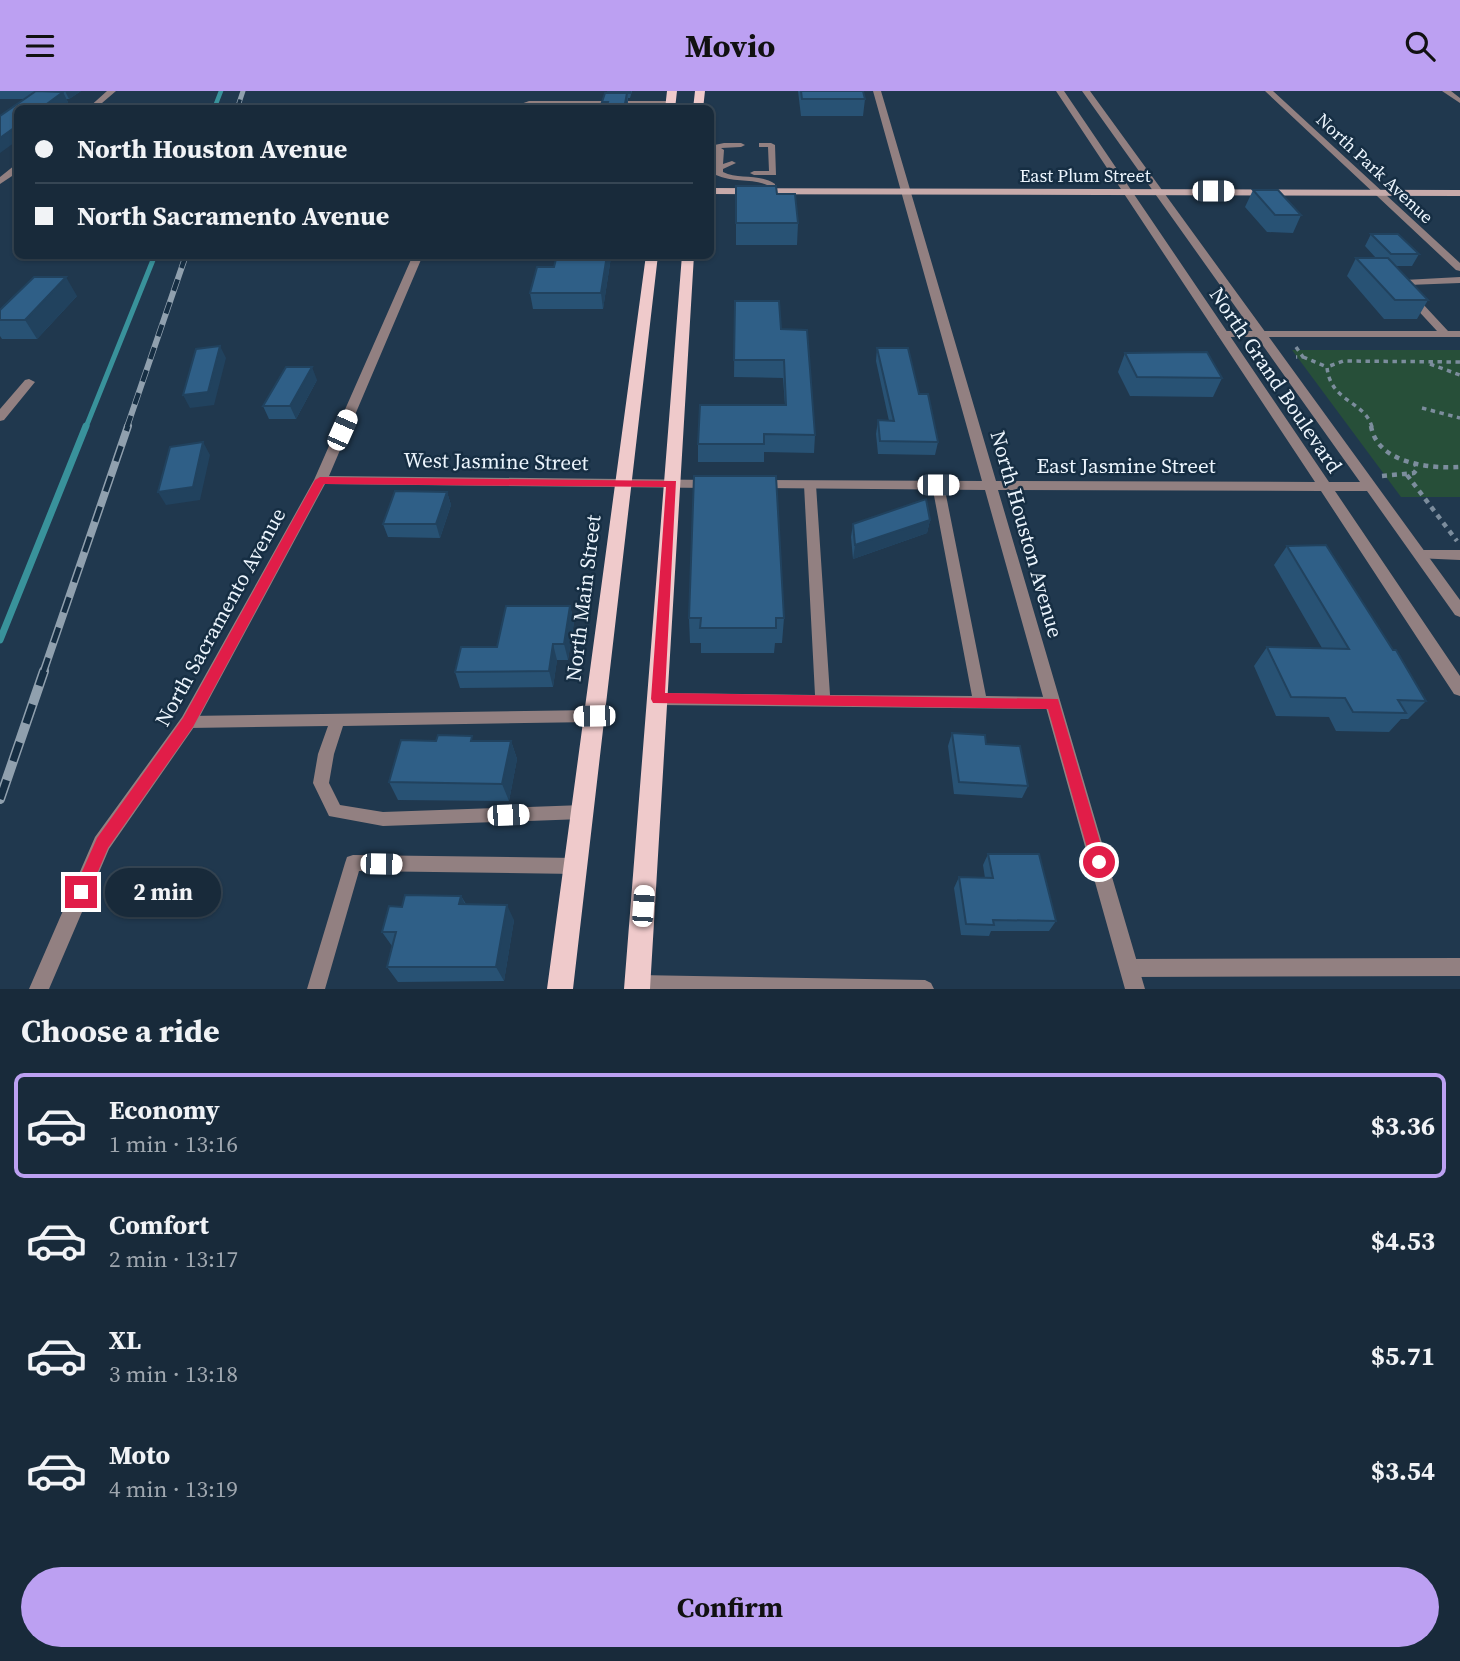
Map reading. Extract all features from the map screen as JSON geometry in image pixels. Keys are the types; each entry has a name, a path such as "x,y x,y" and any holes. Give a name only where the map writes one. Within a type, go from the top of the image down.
{"main road":[{"name":"North Main Street","path":"561,989 652,259"},
{"path":"638,986 688,259"}],"street":[{"path":"95,105 112,91"},
{"name":"North Houston Avenue","path":"877,91 1135,989"},
{"name":"North Grand Boulevard","path":"1060,91 1460,689"},
{"name":"North Grand Boulevard","path":"1086,91 1460,611"},
{"name":"North Park Avenue","path":"1269,91 1460,268"},
{"path":"1446,91 1460,101"},
{"path":"0,181 14,170"},
{"name":"East Plum Street","path":"714,191 1460,193"},
{"name":"North Sacramento Avenue","path":"38,989 102,843 188,722 320,480 416,259"},
{"path":"0,417 29,382"},
{"name":"West Jasmine Street","path":"320,480 672,483"},
{"name":"East Jasmine Street","path":"672,483 1324,486 1367,482"}],"lane":[{"path":"522,105 607,105"},
{"path":"715,149 724,145 741,145"},
{"path":"717,167 773,173 771,145 762,145"},
{"path":"715,149 732,155 732,160 717,167"},
{"path":"715,149 717,167 734,179 763,180 771,184 772,190"},
{"path":"1445,334 1404,289 1404,283 1460,280"},
{"path":"1222,334 1460,334"},
{"path":"810,485 823,701"},
{"path":"938,485 980,702"},
{"path":"1420,555 1460,555"},
{"path":"658,699 1053,703"},
{"path":"188,722 594,716"},
{"path":"338,720 326,754 321,783 335,811 383,819 583,812"},
{"path":"316,989 353,863 576,866"},
{"path":"1129,968 1460,967"},
{"path":"638,986 925,989"}],"path":[{"path":"1303,357 1327,367 1343,361 1460,362"},
{"path":"1422,362 1460,375"},
{"path":"1327,367 1331,387 1368,418 1378,443 1415,463 1460,467"},
{"path":"1422,408 1460,418"},
{"path":"1367,482 1407,475 1417,469 1415,463"},
{"path":"1407,475 1460,544"}],"green space":[{"path":"1292,350 1460,350 1460,497 1401,497"}],"building":[{"path":"36,91 63,92 45,105 16,105"},
{"path":"630,91 630,93 608,93"},
{"path":"801,91 863,91 865,99 802,99"},
{"path":"605,93 627,93 625,105 607,105 608,102 602,102"},
{"path":"14,106 14,128 0,138 0,116"},
{"path":"736,186 776,186 777,194 795,194 798,223 736,223"},
{"path":"1253,190 1278,190 1301,215 1275,215"},
{"path":"1371,234 1398,234 1419,254 1391,254"},
{"path":"1356,258 1388,258 1428,300 1395,300"},
{"path":"556,259 606,259 601,293 530,293 537,267 554,267"},
{"path":"34,277 66,277 25,320 0,320 0,310"},
{"path":"735,301 779,301 781,329 807,330 815,435 764,434 764,444 698,444 700,405 786,405 784,360 734,360"},
{"path":"220,346 208,392 183,395 196,349"},
{"path":"877,348 908,348 919,394 928,394 938,442 880,441 878,420 894,421"},
{"path":"1207,352 1222,378 1137,377 1125,353"},
{"path":"286,367 312,367 290,406 263,406"},
{"path":"203,442 193,487 158,492 170,447"},
{"path":"694,476 776,476 784,618 776,618 776,628 700,628 701,618 689,618"},
{"path":"395,491 447,492 436,524 383,524"},
{"path":"926,499 930,520 855,545 853,524"},
{"path":"1326,545 1393,650 1396,650 1426,701 1398,700 1406,713 1353,712 1345,698 1291,697 1267,647 1349,649 1287,546"},
{"path":"506,606 570,606 564,644 553,644 549,671 455,672 461,647 497,647"},
{"path":"952,733 985,735 986,744 1020,746 1028,786 959,782"},
{"path":"438,735 472,736 471,741 511,741 502,784 389,782 401,740 436,741"},
{"path":"988,854 1039,854 1056,921 993,920 994,925 966,924 959,877 993,878"},
{"path":"405,895 461,896 459,904 507,905 496,967 387,967 396,932 382,932 389,906 402,907"}],"waterway":[{"path":"216,105 221,91"},
{"path":"86,427 153,259"},
{"path":"0,640 86,426"}],"railway":[{"path":"238,105 243,91"},
{"path":"127,427 185,259"},
{"path":"43,673 128,426"},
{"path":"0,799 44,671"}],"route":[{"path":"81,892 102,843 188,722 320,480 672,483 658,699 1053,703 1099,862"}]}
